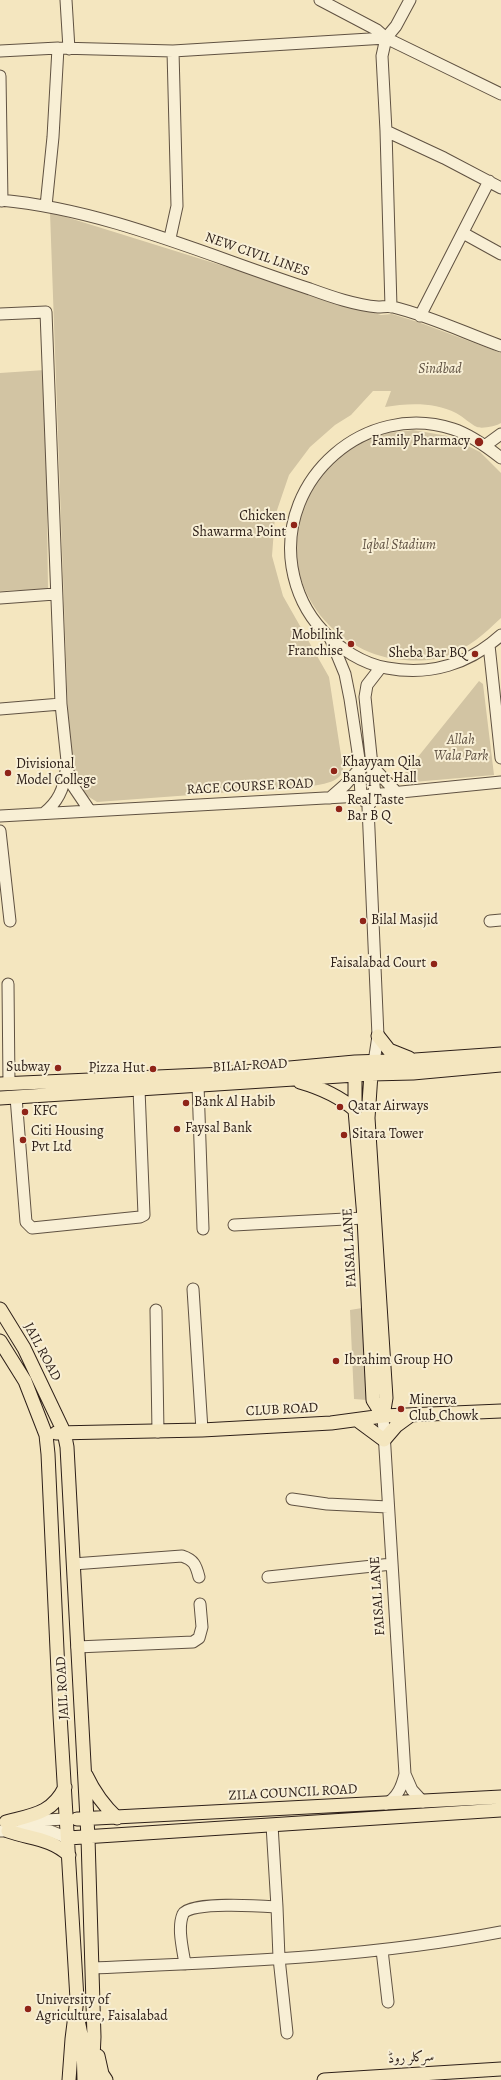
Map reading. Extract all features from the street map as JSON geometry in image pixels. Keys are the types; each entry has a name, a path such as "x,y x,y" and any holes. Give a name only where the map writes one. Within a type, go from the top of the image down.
{"main road":[{"path":"369,1090 379,1083 393,1078 414,1066 389,1050 378,1036"},
{"name":"BILAL ROAD","path":"414,1066 501,1054"},
{"name":"BILAL ROAD","path":"5,1084 224,1074 355,1062 372,1068"},
{"name":"FAISAL LANE","path":"355,1062 355,1110 364,1218 373,1400 383,1416"},
{"name":"BILAL ROAD","path":"0,1098 354,1076 372,1068 501,1065"},
{"name":"FAISAL LANE","path":"372,1068 369,1090 368,1118 386,1398 383,1416"},
{"path":"294,1080 332,1093 355,1110"},
{"name":"JAIL ROAD","path":"0,1309 24,1348 64,1432 67,1447 83,1768 88,1838 94,2036 92,2080"},
{"name":"JAIL ROAD","path":"0,1341 25,1381 46,1435 77,1999 69,2080"},
{"name":"CLUB ROAD","path":"46,1435 64,1432 158,1432 202,1430 331,1423 383,1416 501,1411"},
{"path":"357,1420 384,1440 396,1426 411,1415"},
{"path":"83,1768 91,1787 104,1806 117,1818"},
{"path":"3,1826 47,1810 60,1798 65,1788"},
{"name":"ZILA COUNCIL ROAD","path":"67,1819 86,1820 501,1797"},
{"path":"68,1838 88,1838 501,1810"},
{"path":"3,1826 23,1836 42,1839 58,1845 69,1855"},
{"path":"76,2010 83,2044 84,2080"},
{"path":"94,2036 102,2074 106,2080"},
{"name":"سرکلر روڈ","path":"324,2080 501,2069"}],"street":[{"path":"46,206 63,48 66,0"},
{"path":"320,0 340,5 386,38 501,94"},
{"path":"391,307 386,131 382,56 386,38 396,26 410,0"},
{"path":"0,51 63,48 173,51 386,38"},
{"path":"170,238 176,206 173,51"},
{"path":"0,76 1,200"},
{"path":"386,131 494,184 463,233 420,316"},
{"name":"NEW CIVIL LINES","path":"1,200 76,212 170,238 342,300 378,307 391,307 420,316 501,346"},
{"path":"463,233 501,254"},
{"path":"0,314 46,312 61,704 67,765 70,780 75,790 90,811"},
{"path":"501,458 486,445 452,429 422,423 397,424 379,428 345,444 318,470 307,485 295,514 290,538 290,557 293,575 304,604 317,625 330,639 347,652 381,667 412,671 438,668 463,660 489,645 501,635"},
{"path":"486,445 501,434"},
{"path":"0,598 56,594"},
{"path":"330,639 345,674 360,768 360,796 368,806"},
{"path":"489,645 501,758"},
{"path":"372,1068 378,1036 368,806 375,795 365,690 381,667"},
{"path":"0,709 61,704"},
{"path":"44,813 56,804 61,793 67,765"},
{"path":"372,766 398,794"},
{"path":"330,798 346,784 360,768"},
{"name":"RACE COURSE ROAD","path":"0,816 398,794 501,782"},
{"path":"0,831 10,921"},
{"path":"5,1084 8,984"},
{"path":"198,1085 203,1229"},
{"path":"16,1097 26,1222 32,1228 140,1217 144,1215 139,1089"},
{"path":"234,1225 364,1218"},
{"path":"193,1289 202,1430"},
{"path":"156,1310 158,1432"},
{"name":"FAISAL LANE","path":"383,1416 405,1774 401,1788 392,1801 386,1804"},
{"path":"292,1499 327,1504 388,1507"},
{"path":"73,1564 182,1556 191,1559 196,1564 199,1577"},
{"path":"268,1577 392,1564"},
{"path":"77,1647 193,1642 199,1638 202,1627 200,1604"},
{"name":"FAISAL LANE","path":"405,1774 412,1790 423,1802"},
{"path":"3,1826 67,1819"},
{"path":"272,1825 279,1958 287,2033"},
{"path":"3,1826 50,1831 68,1838"},
{"path":"185,1964 181,1925 183,1914 187,1910 200,1907 242,1905 277,1907"},
{"path":"92,1968 185,1964 382,1950 421,1946 501,1932"},
{"path":"382,1950 388,2002"}],"green space":[{"name":"Sindbad","path":"50,212 381,315 392,314 418,322 501,353 501,423 489,427 477,427 462,416 448,409 430,405 412,404 385,407 391,391 373,391 351,415 335,425 310,447 289,475 275,516 272,556 283,596 329,677 343,768 342,773 332,782 312,786 97,802 78,790 70,772"},
{"path":"45,370 48,589 0,591 0,373"},
{"name":"Iqbal Stadium","path":"413,430 448,436 480,452 501,473 501,618 483,635 463,649 441,658 420,660 394,659 369,652 347,640 329,625 314,606 303,584 297,560 297,535 303,507 317,482 331,465 348,450 367,439 381,434"},
{"name":"Allah Wala Park","path":"479,681 483,684 494,775 402,783 401,778"},
{"path":"362,1308 367,1400 354,1399 350,1310"}],"place":[{"name":"Family Pharmacy","path":"479,442"},
{"name":"Chicken Shawarma Point","path":"294,525"},
{"name":"Mobilink Franchise","path":"351,644"},
{"name":"Sheba Bar BQ","path":"475,654"},
{"name":"Khayyam Qila Banquet Hall","path":"334,771"},
{"name":"Divisional Model College","path":"8,773"},
{"name":"Real Taste Bar B Q","path":"339,809"},
{"name":"Bilal Masjid","path":"363,921"},
{"name":"Faisalabad Court","path":"434,964"},
{"name":"Subway","path":"58,1068"},
{"name":"Pizza Hut","path":"153,1069"},
{"name":"Bank Al Habib","path":"186,1103"},
{"name":"Qatar Airways","path":"340,1107"},
{"name":"KFC","path":"25,1112"},
{"name":"Faysal Bank","path":"177,1129"},
{"name":"Sitara Tower","path":"344,1135"},
{"name":"Citi Housing Pvt Ltd","path":"23,1140"},
{"name":"Ibrahim Group HO","path":"336,1361"},
{"name":"Minerva Club Chowk","path":"401,1409"},
{"name":"University of Agriculture, Faisalabad","path":"28,2009"}]}
